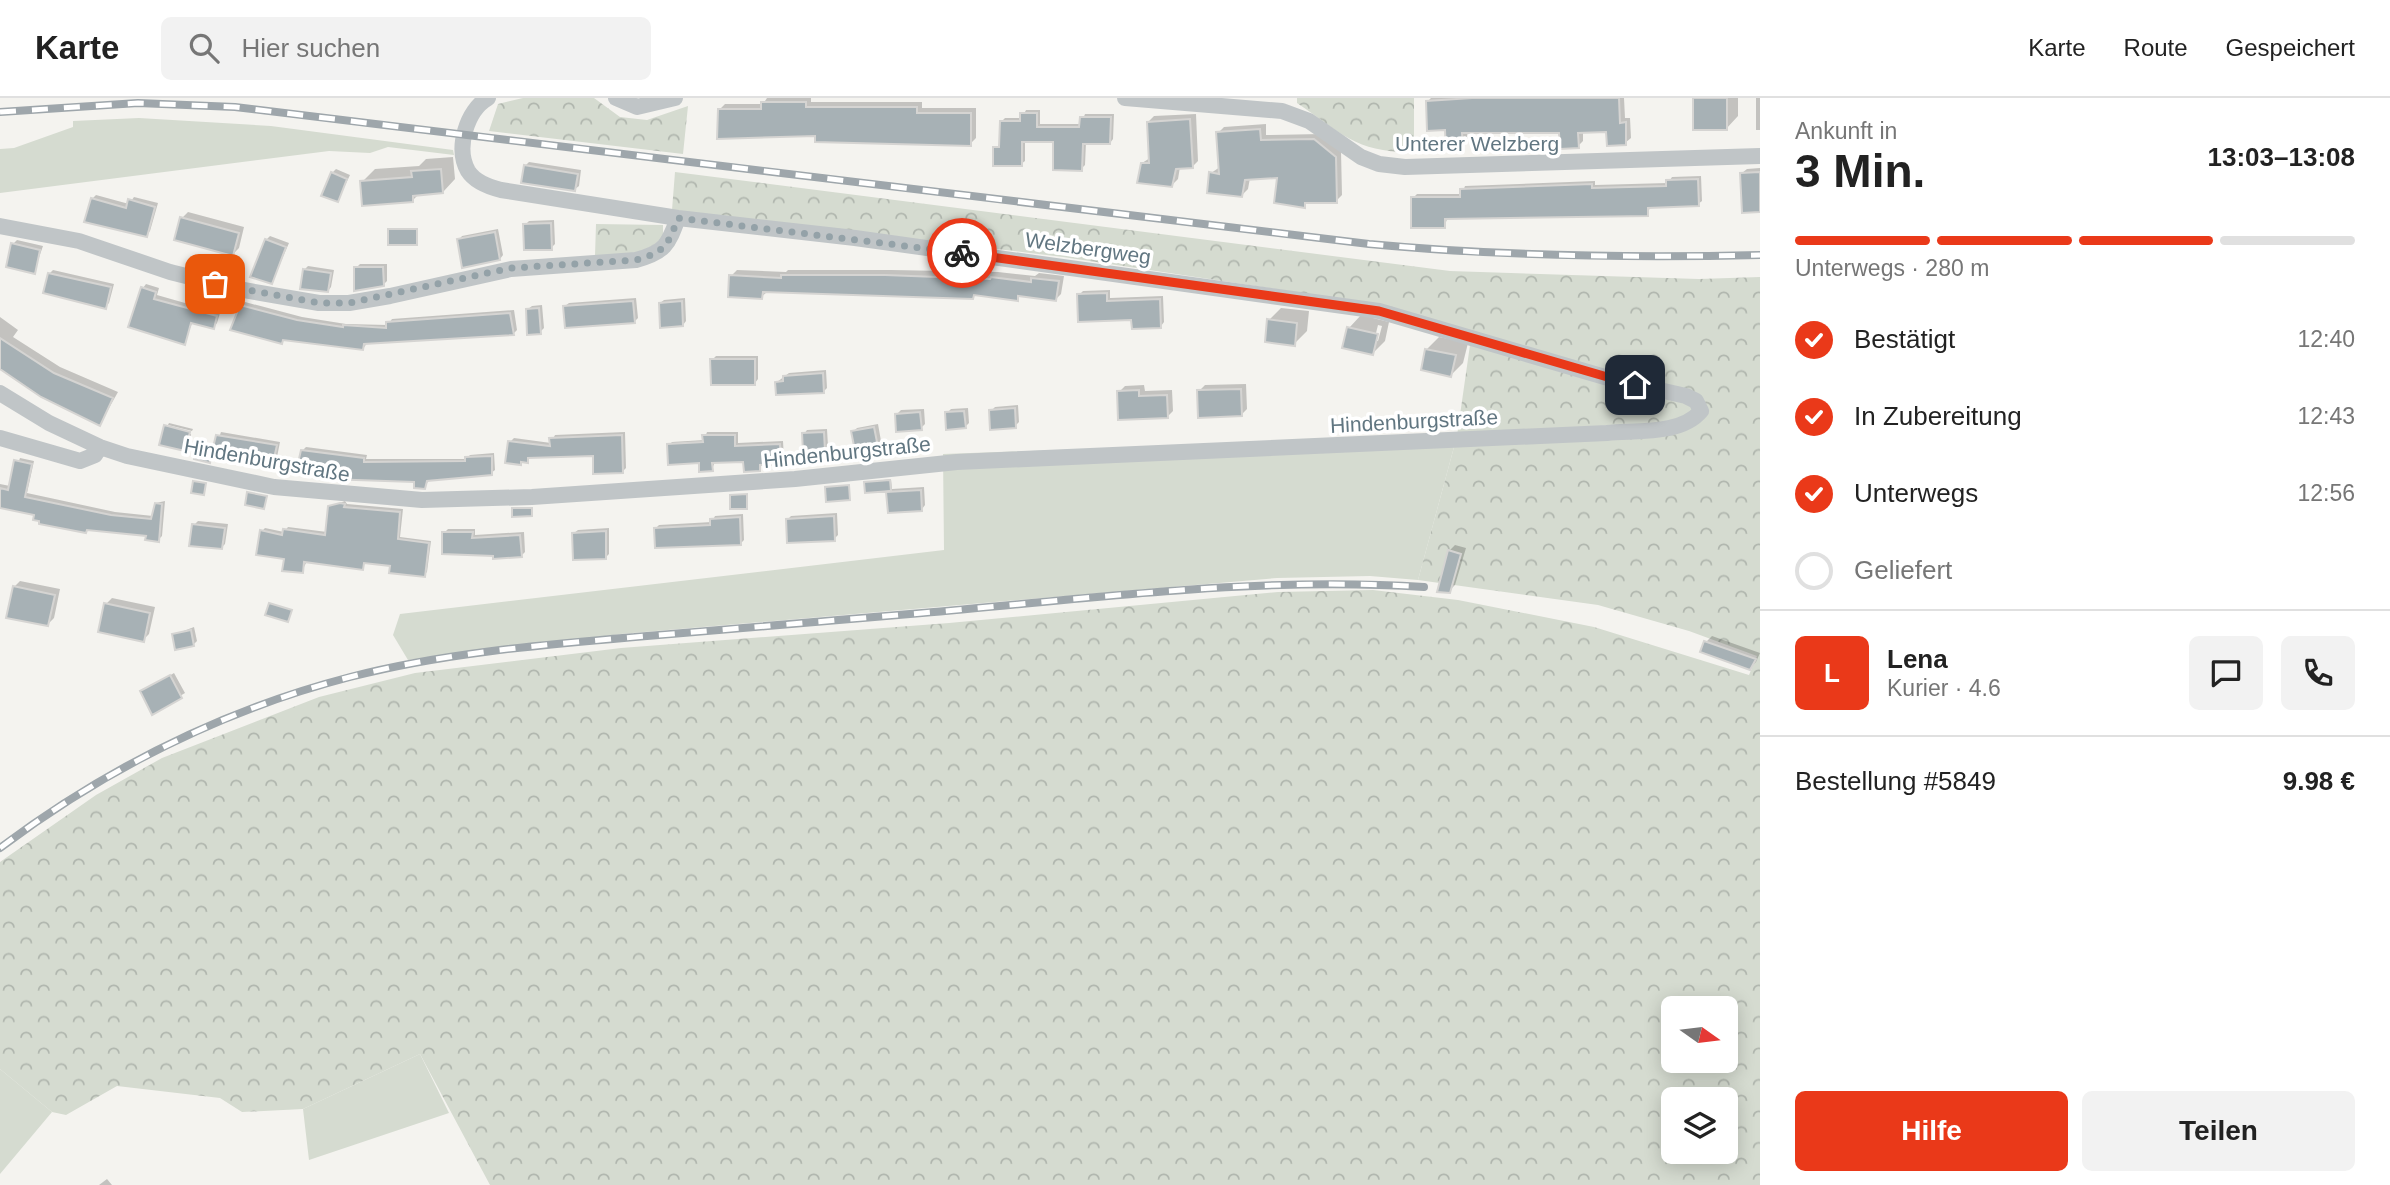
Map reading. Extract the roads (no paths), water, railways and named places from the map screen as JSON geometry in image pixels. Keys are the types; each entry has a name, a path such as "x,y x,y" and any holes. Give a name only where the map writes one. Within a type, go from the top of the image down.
{"street":[{"name":"Welzbergweg","path":"488,98 471,115 464,147 469,173 482,184 523,195 1379,311 1696,401"},
{"path":"616,98 637,107 675,98"},
{"name":"Unterer Welzberg","path":"1125,98 1282,111 1310,121 1362,157 1379,164 1405,167 1760,156"},
{"path":"0,226 79,241 170,272 238,289 320,303 349,303 511,268 645,258 668,245 678,218"},
{"name":"Hindenburgstraße","path":"0,393 49,423 100,447 274,487 370,498 435,500 532,497 795,480 957,462 1607,433 1665,428 1692,421 1701,411 1696,401"},
{"path":"0,438 80,461 95,455 100,447"}],"railway":[{"path":"0,112 138,103 235,107 1369,244 1564,255 1760,255"},
{"path":"0,848 123,768 211,725 303,691 350,677 420,662 563,643 1173,591 1299,584 1424,587"}]}
